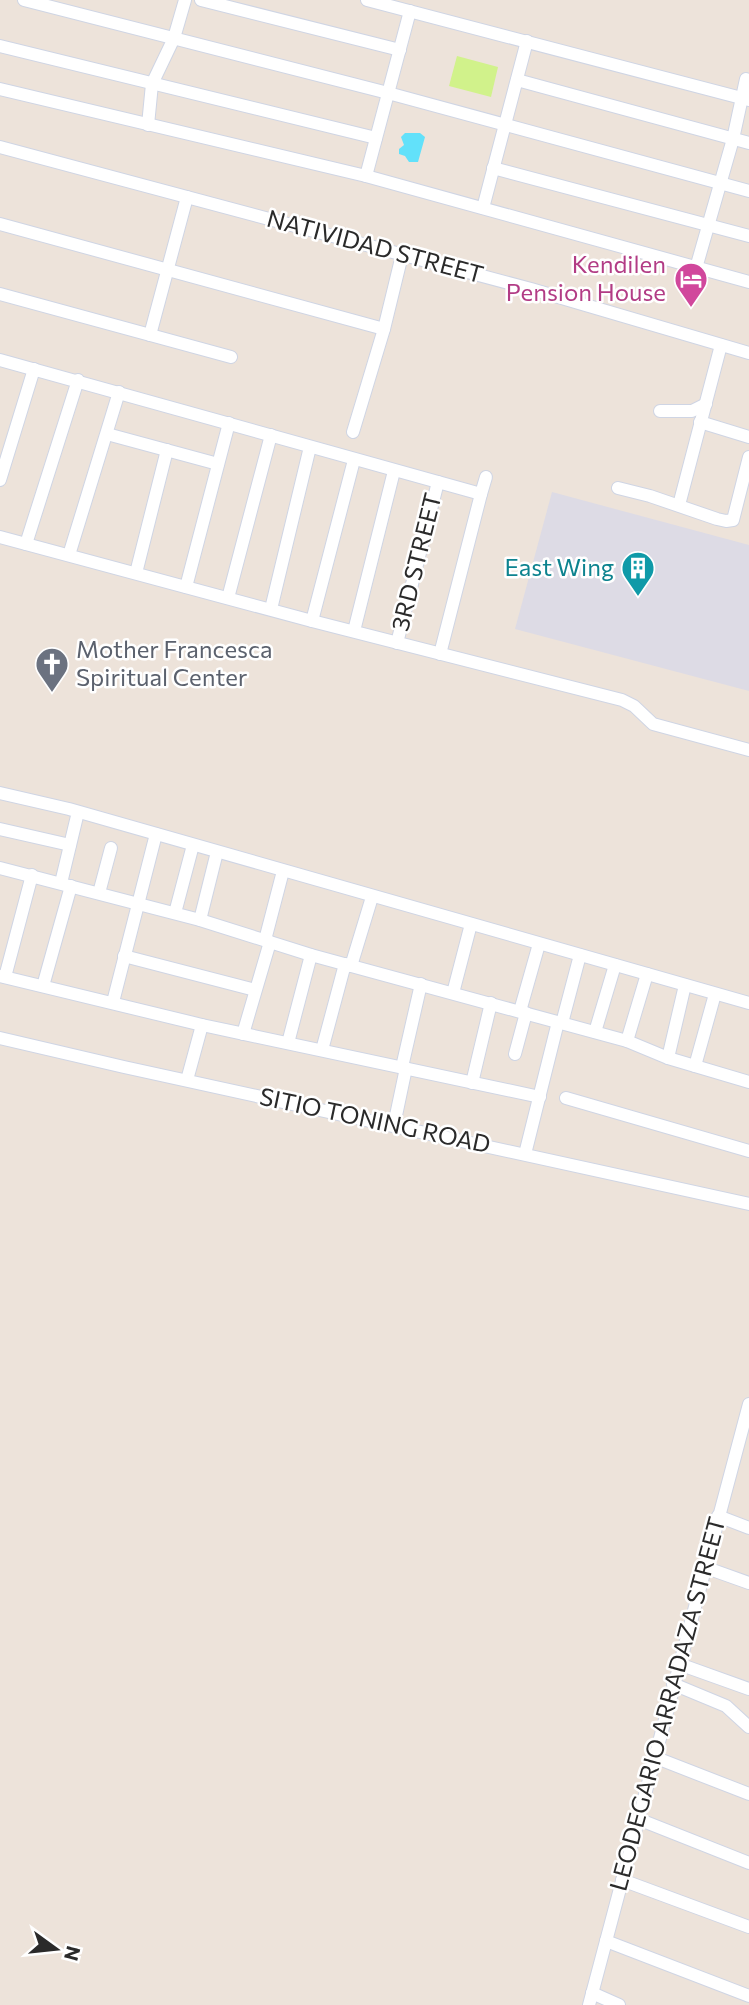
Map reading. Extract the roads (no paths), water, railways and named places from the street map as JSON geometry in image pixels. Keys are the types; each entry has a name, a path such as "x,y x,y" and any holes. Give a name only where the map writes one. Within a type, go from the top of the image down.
{"street":[{"path":"24,0 388,93 749,191"},
{"path":"148,125 152,83 174,38 185,0"},
{"path":"201,0 400,50"},
{"path":"367,0 745,99"},
{"path":"366,176 410,11"},
{"path":"483,208 527,41"},
{"path":"0,46 376,138"},
{"path":"692,282 745,99 746,79"},
{"path":"517,80 749,144"},
{"path":"0,89 366,176 749,282"},
{"name":"NATIVIDAD STREET","path":"0,147 531,289 749,353"},
{"path":"493,168 749,236"},
{"path":"150,335 187,197"},
{"path":"0,224 384,330"},
{"path":"353,432 384,330 402,255"},
{"path":"0,294 232,357"},
{"path":"678,505 721,345"},
{"path":"0,360 481,494"},
{"path":"0,480 34,369"},
{"path":"26,544 78,380"},
{"path":"136,397 140,382"},
{"path":"69,555 119,392"},
{"path":"660,411 692,411 706,404"},
{"path":"700,422 749,437"},
{"path":"186,587 229,423"},
{"path":"107,434 218,464"},
{"path":"228,598 271,435"},
{"path":"271,609 310,447"},
{"path":"136,573 167,450"},
{"path":"618,488 717,519 733,520 749,457"},
{"path":"312,621 354,460"},
{"path":"354,631 394,471"},
{"path":"440,654 486,477"},
{"name":"3RD STREET","path":"397,643 438,482"},
{"path":"0,537 312,621 622,700 634,706 653,724 749,750"},
{"path":"0,793 78,812 749,1003"},
{"path":"43,986 66,884 70,845 78,812"},
{"path":"0,829 70,845"},
{"path":"113,1002 156,834"},
{"path":"175,913 193,845"},
{"path":"99,893 111,848"},
{"path":"200,919 217,852"},
{"path":"0,868 200,919 311,955 627,1041 668,1058 749,1082"},
{"path":"243,1034 283,871"},
{"path":"32,875 2,977 202,1025 540,1097"},
{"path":"322,1050 372,897"},
{"path":"453,993 471,924"},
{"path":"515,1054 539,944"},
{"path":"288,1043 311,955"},
{"path":"525,1154 580,955"},
{"path":"124,956 255,990"},
{"path":"595,1032 615,965"},
{"path":"627,1041 647,974"},
{"path":"394,1125 421,984"},
{"path":"668,1058 685,985"},
{"path":"695,1066 715,994"},
{"path":"472,1083 491,1003"},
{"path":"187,1080 202,1025"},
{"name":"SITIO TONING ROAD","path":"0,1038 749,1204"},
{"path":"566,1098 749,1151"},
{"name":"LEODEGARIO ARRADAZA STREET","path":"590,1999 749,1404"},
{"path":"718,1516 749,1528"},
{"path":"704,1567 749,1583"},
{"path":"679,1664 749,1689"},
{"path":"673,1685 726,1706 749,1727"},
{"path":"654,1757 749,1794"},
{"path":"638,1819 749,1863"},
{"path":"622,1880 749,1927"},
{"path":"606,1941 749,1996"},
{"path":"590,1999 619,2005"}],"water":[{"path":"405,133 420,133 425,137 418,162 409,162 405,156 399,154 399,149 404,145 401,137"}],"place":[{"name":"Kendilen Pension House","path":"691,309"},
{"name":"East Wing","path":"638,598"},
{"name":"Mother Francesca Spiritual Center","path":"52,694"}]}
